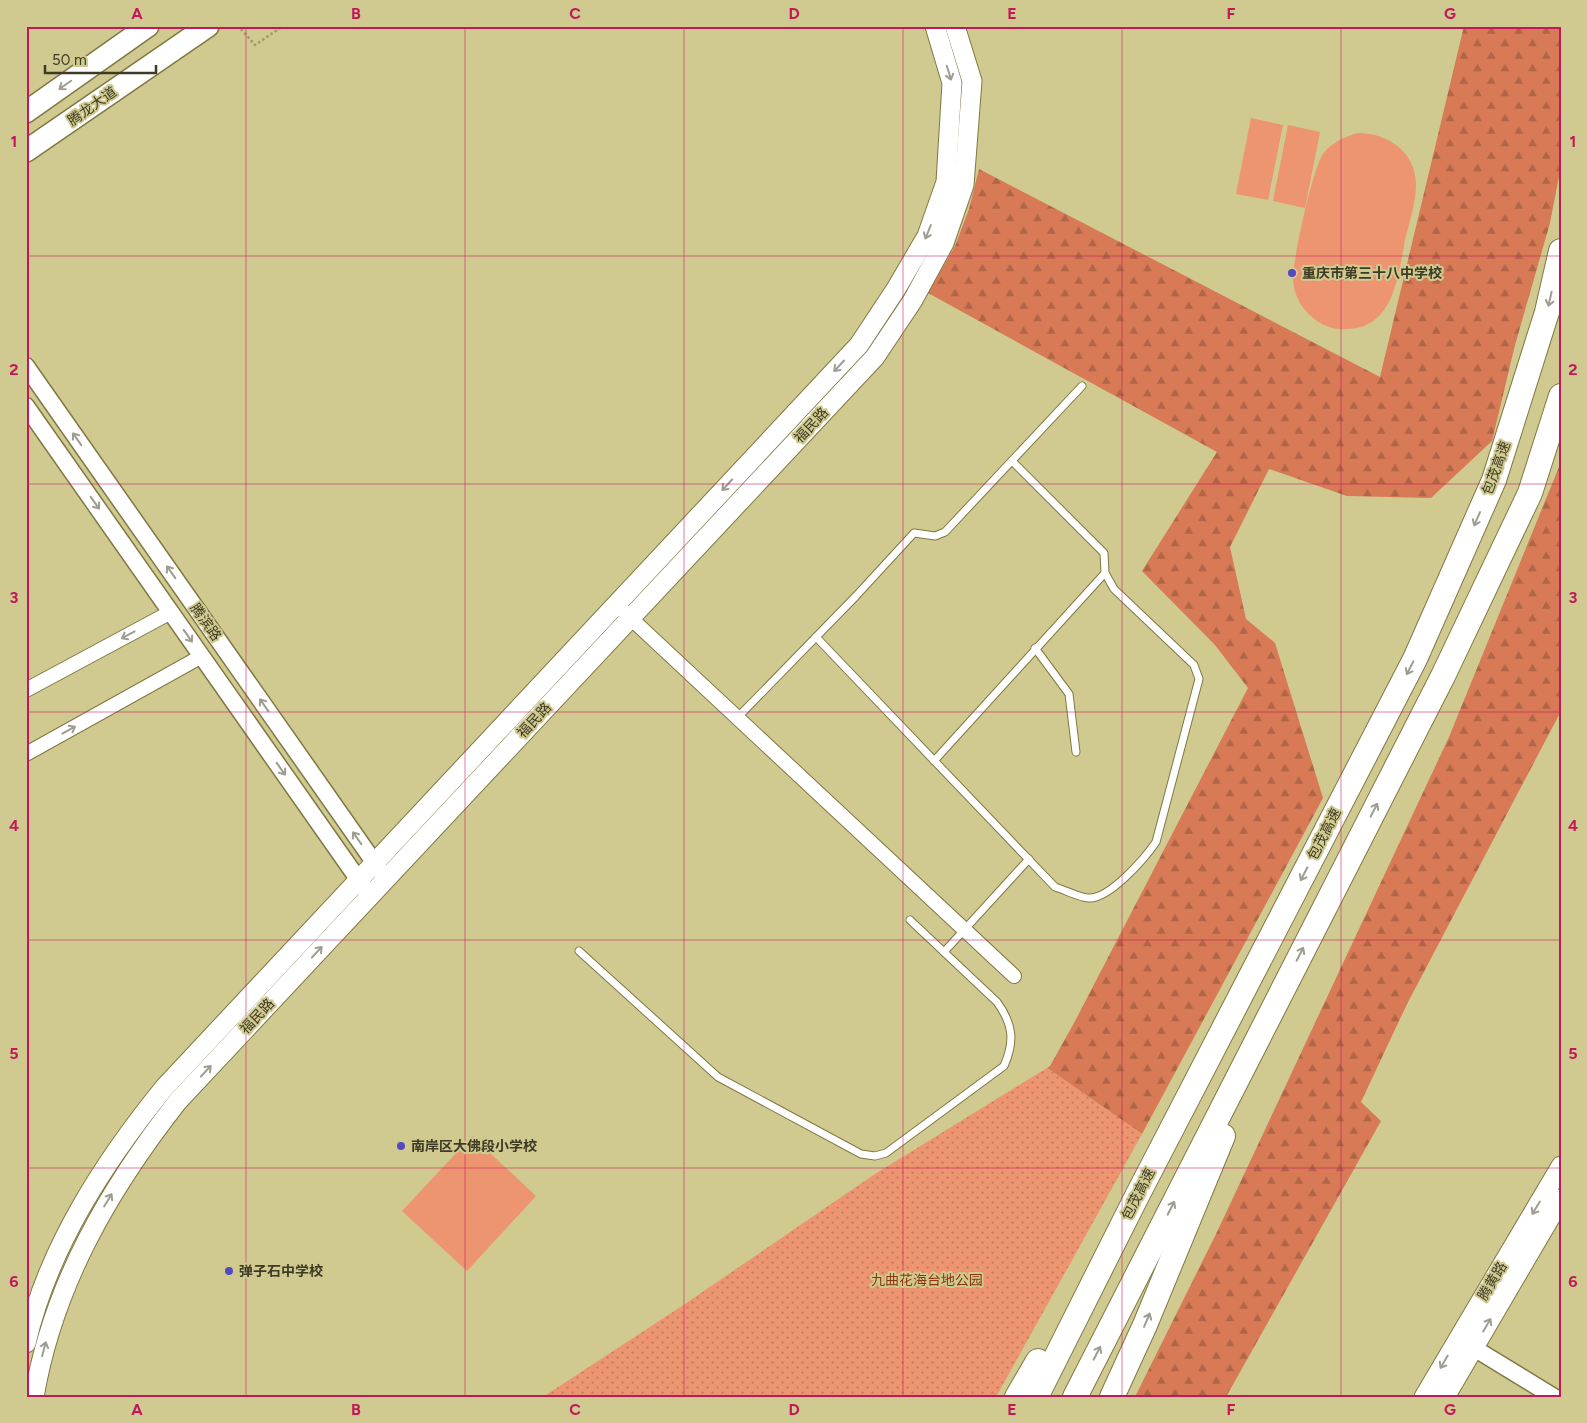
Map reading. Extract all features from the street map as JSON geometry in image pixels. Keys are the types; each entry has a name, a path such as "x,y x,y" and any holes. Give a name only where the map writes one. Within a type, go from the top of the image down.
{"highway":[{"name":"包茂高速","path":"1036,1397 1137,1196 1415,659 1494,480 1547,312 1561,251"},
{"path":"1075,1397 1443,676 1530,493 1561,396"},
{"path":"1112,1397 1183,1234 1286,982"},
{"path":"1017,1397 1137,1196"}],"main road":[{"path":"26,112 148,26"},
{"name":"腾龙大道","path":"26,151 208,26"},
{"name":"福民路","path":"27,1334 44,1287 66,1238 92,1188 126,1135 164,1088 358,878 859,344 896,290 927,236 946,182 952,83 935,26"},
{"name":"福民路","path":"34,1397 47,1338 62,1293 83,1244 142,1147 178,1101 875,357 912,300 944,244 964,185 972,81 955,26"},
{"name":"腾黄路","path":"1445,1397 1466,1343 1561,1166"},
{"name":"腾黄路","path":"1424,1397 1466,1343 1561,1199"}],"street":[{"name":"腾滨路","path":"26,366 386,878"},
{"name":"腾滨路","path":"26,406 369,896"},
{"path":"616,604 1014,976"},
{"path":"26,690 172,612"},
{"path":"26,754 202,656"},
{"path":"1466,1343 1554,1397"}],"lane":[{"path":"738,717 914,533 934,536 945,532 1082,386"},
{"path":"816,637 1055,887 1089,898 1103,896 1144,858 1156,842 1199,679 1194,665 1114,590 1105,573 1104,553 1012,460"},
{"path":"934,761 1105,573"},
{"path":"1035,648 1069,694 1076,752"},
{"path":"944,952 1029,859"},
{"path":"580,951 718,1077 862,1154 875,1156 886,1153 1004,1066 1011,1050 1008,1018 997,1002 910,920"}],"path":[{"path":"241,30 255,45 282,26"}],"green space":[{"path":"1464,26 1561,26 1561,166 1550,223 1515,345 1492,441 1431,498 1347,496 1269,469 1230,547 1246,619 1275,643 1323,798 1142,1134 1047,1068 1050,1066 1074,1023 1248,688 1215,645 1142,571 1217,452 928,293 955,246 969,209 979,169 1380,377"},
{"path":"1251,118 1283,125 1268,200 1236,194"},
{"path":"1288,125 1320,132 1305,208 1273,201"},
{"path":"1358,133 1380,136 1390,141 1406,154 1415,173 1416,192 1400,269 1391,298 1375,320 1363,326 1337,329 1320,323 1304,309 1294,289 1294,268 1304,214 1319,162 1323,154 1334,143"},
{"path":"1561,462 1561,711 1406,1006 1361,1102 1381,1121 1226,1397 1135,1397 1217,1232 1449,737"},
{"name":"九曲花海台地公园","path":"1047,1068 1142,1134 996,1397 543,1397 685,1304 875,1174"},
{"path":"472,1136 536,1196 467,1271 402,1211"}],"place":[{"name":"重庆市第三十八中学校","path":"1292,273"},
{"name":"南岸区大佛段小学校","path":"401,1146"},
{"name":"弹子石中学校","path":"229,1271"}]}
